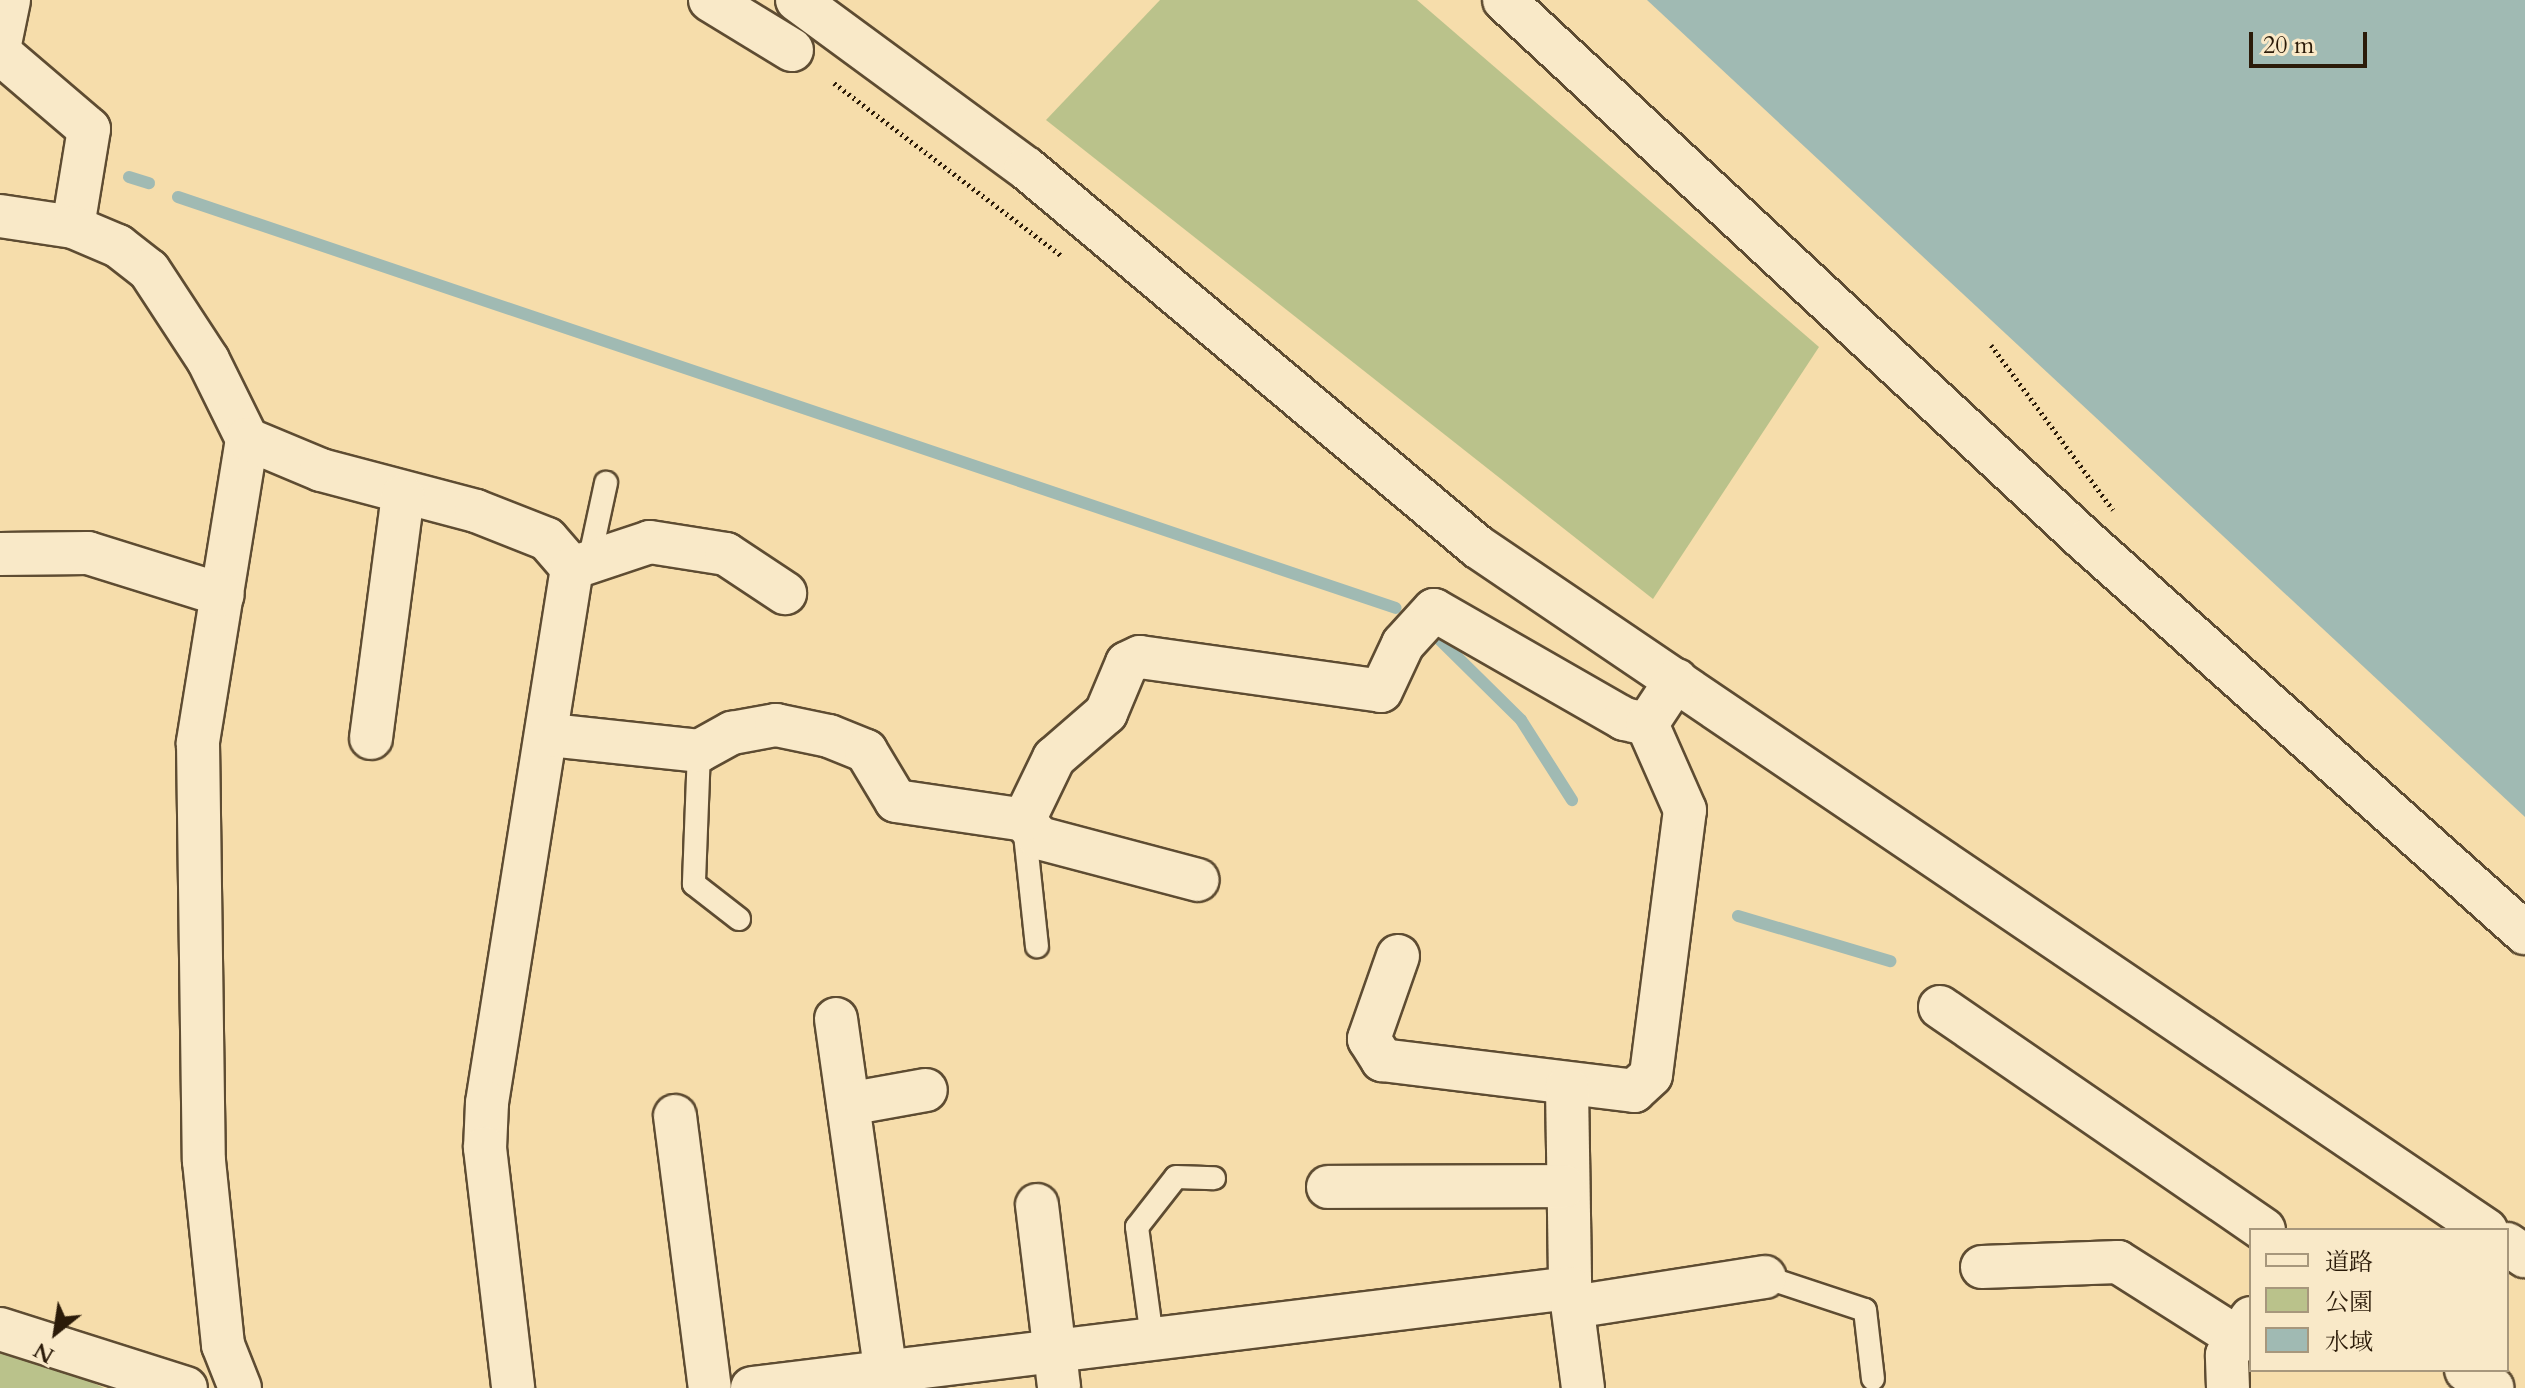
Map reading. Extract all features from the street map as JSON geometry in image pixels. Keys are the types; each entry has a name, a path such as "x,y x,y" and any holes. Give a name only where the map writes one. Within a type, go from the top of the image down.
{"street":[{"path":"0,44 9,0"},
{"path":"710,0 792,50"},
{"path":"797,0 1026,168 1478,547 2483,1228"},
{"path":"1504,0 2086,541 2525,933"},
{"path":"0,53 89,129 73,227"},
{"path":"0,216 73,227 118,246 149,270 208,360 247,439 198,743 204,1161 223,1345 240,1388"},
{"path":"247,439 403,496 476,511 547,539 581,563"},
{"path":"371,738 403,496"},
{"path":"581,563 650,542 726,554 785,593"},
{"path":"0,554 88,553 223,595"},
{"path":"513,1388 485,1148 487,1103 581,563"},
{"path":"1024,820 1054,758 1106,713 1127,663 1140,657 1381,691 1403,644 1434,610 1572,694 1647,724 1685,810 1651,1075 1634,1091 1567,1087 1382,1060 1369,1039 1398,956"},
{"path":"1647,724 1676,680"},
{"path":"550,735 699,751 732,733 776,725 816,733 866,751 896,801 1024,820 1039,838 1198,880"},
{"path":"1940,1007 2261,1228"},
{"path":"836,1019 888,1379"},
{"path":"1567,1087 1564,1186 1572,1297 1583,1388"},
{"path":"848,1104 926,1090"},
{"path":"675,1116 710,1388"},
{"path":"1328,1187 1564,1186"},
{"path":"1037,1205 1056,1369"},
{"path":"1982,1267 2118,1262 2244,1328 2227,1355 2228,1388"},
{"path":"752,1388 1056,1369 1152,1338 1765,1277"},
{"path":"0,1329 186,1388"},
{"path":"2469,1372 2493,1388"}],"lane":[{"path":"581,563 606,483"},
{"path":"699,751 694,884 739,919"},
{"path":"1024,820 1037,946"},
{"path":"1152,1338 1137,1227 1176,1177 1214,1178"},
{"path":"1765,1277 1865,1310 1873,1379"}],"path":[{"path":"1991,345 2115,507 2086,541"}],"green space":[{"path":"1160,0 1417,0 1819,347 1653,599 1046,120"},
{"path":"0,1354 34,1355 104,1388 0,1388"}],"water":[{"path":"1647,0 2525,0 2525,817"}],"waterway":[{"path":"129,177 149,183"},
{"path":"178,197 1396,608"},
{"path":"1439,639 1521,720 1572,800"},
{"path":"1738,916 1890,961"}]}
